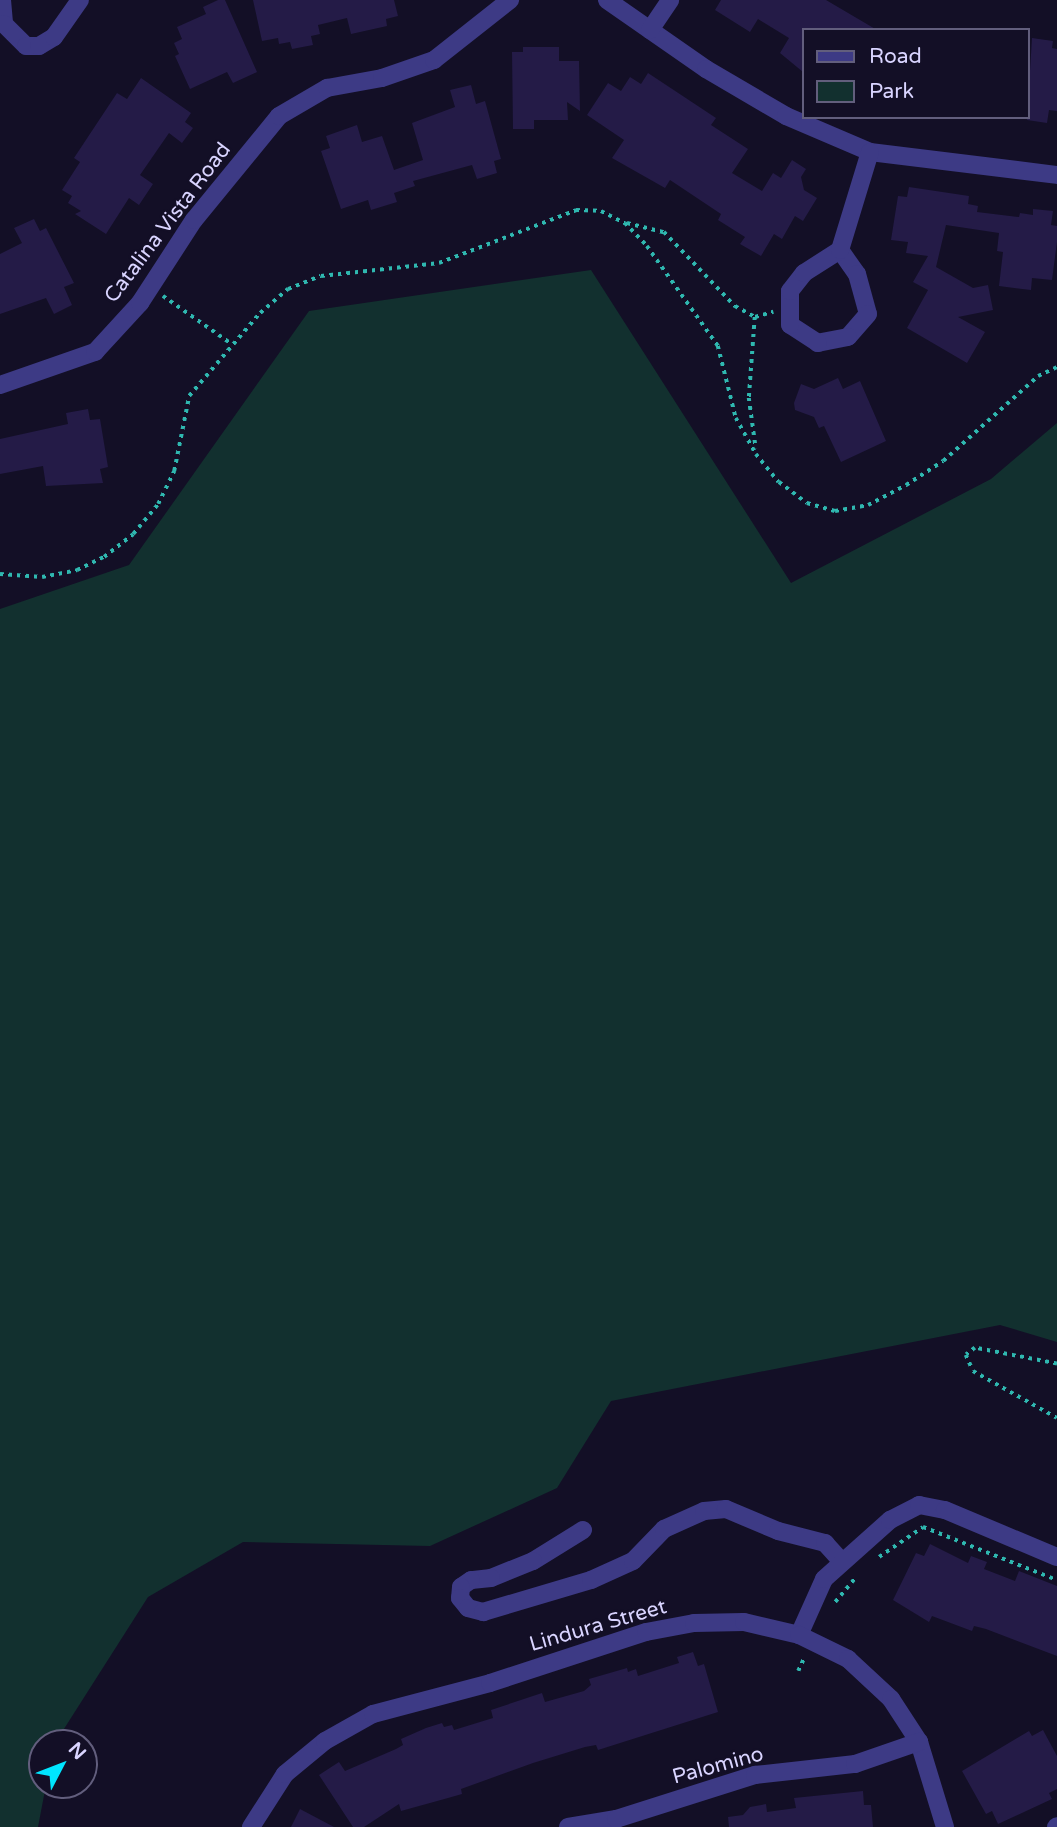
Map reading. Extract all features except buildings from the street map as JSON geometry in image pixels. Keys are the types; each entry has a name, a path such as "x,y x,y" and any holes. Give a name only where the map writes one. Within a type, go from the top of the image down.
{"street":[{"path":"2,0 4,24 26,46 54,37 80,0"},
{"name":"Catalina Vista Road","path":"0,384 95,352 150,287 194,220 279,116 327,88 382,78 434,60 510,0"},
{"path":"607,0 786,116 870,152 1057,175"},
{"path":"650,30 670,0"},
{"path":"840,250 857,274 867,314 848,337 818,343 790,325 790,291 804,273 840,250 870,152"},
{"path":"799,1635 824,1579 890,1520 919,1505 945,1510 1057,1557"},
{"path":"583,1530 533,1561 491,1578 471,1580 460,1587 460,1598 468,1608 484,1612 591,1580 633,1561 664,1529 704,1511 726,1509 778,1531 825,1543 842,1562"},
{"name":"Lindura Street","path":"251,1827 285,1774 326,1741 373,1714 491,1683 646,1632 694,1623 744,1622 799,1635 848,1659 891,1699 919,1742 945,1827"},
{"name":"Palomino","path":"568,1827 616,1819 755,1775 855,1764 919,1742"}],"path":[{"path":"0,574 42,577 77,570 104,557 133,534 158,504 174,471 189,396 233,345 288,289 321,276 439,262 576,211 601,211 625,223 664,232 735,306 755,317 749,398 756,454"},
{"path":"625,223 647,246 718,345 736,418 756,454 779,482 807,503 835,511 868,505 943,461 1038,376 1057,366"},
{"path":"150,287 233,345"},
{"path":"1057,1364 975,1348 965,1355 973,1371 1057,1418"},
{"path":"873,1561 923,1527 1057,1580"},
{"path":"828,1609 863,1568"},
{"path":"798,1671 815,1643"}],"green space":[{"path":"591,270 791,583 991,479 1057,423 1057,1342 1000,1325 611,1401 557,1488 430,1546 243,1542 148,1597 64,1729 28,1729 28,1799 43,1799 38,1827 0,1827 0,609 129,565 309,311"}]}
